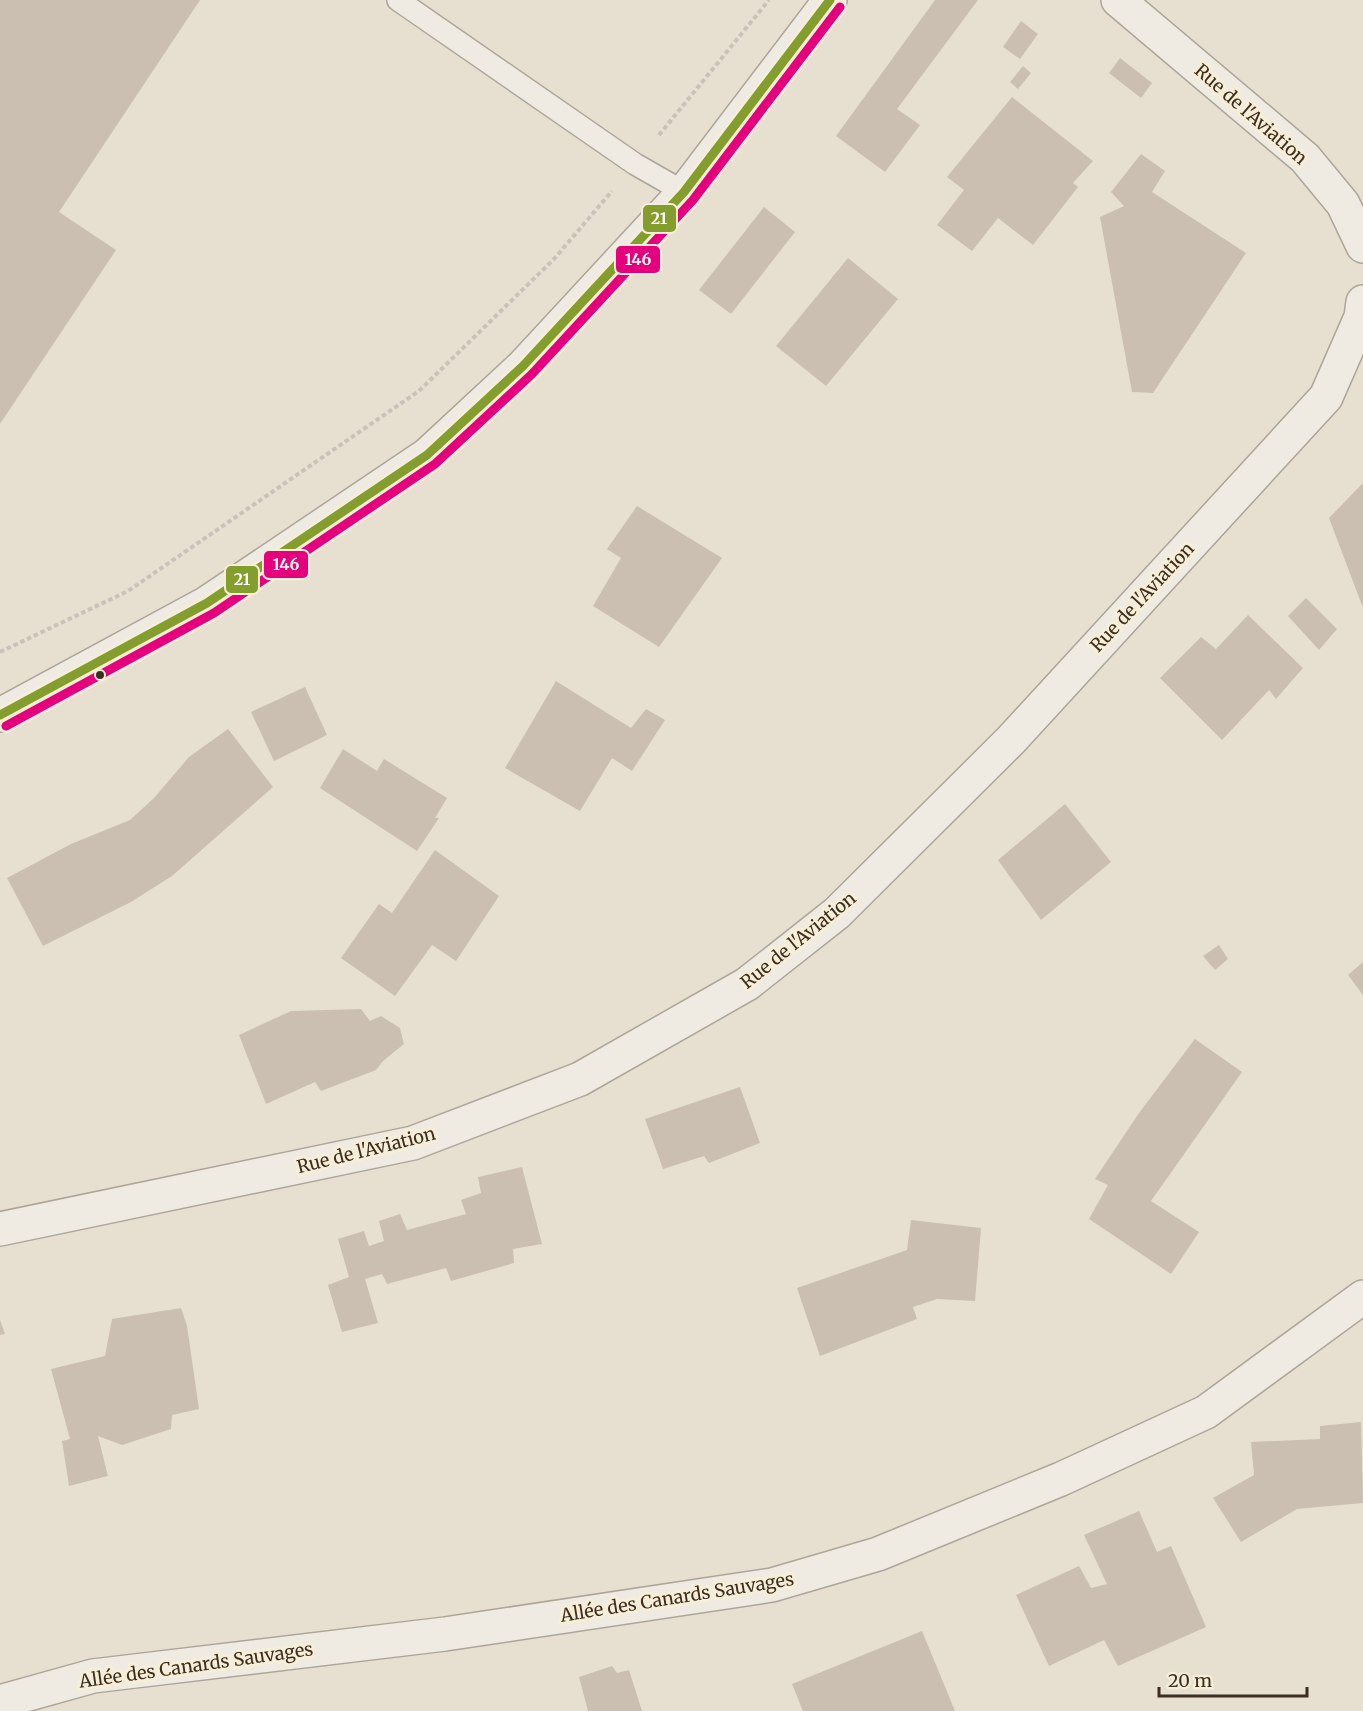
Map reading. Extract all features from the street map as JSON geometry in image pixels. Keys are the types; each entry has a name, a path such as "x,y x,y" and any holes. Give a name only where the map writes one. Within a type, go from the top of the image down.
{"street":[{"path":"0,715 207,603 427,455 523,366 684,192 830,0"},
{"name":"Rue de l'Aviation","path":"1118,0 1305,158 1343,204 1363,246"},
{"name":"Rue de l'Aviation","path":"0,1229 412,1143 580,1079 747,984 837,913 1011,740 1326,397 1361,317 1363,302"},
{"name":"Allée des Canards Sauvages","path":"0,1702 93,1676 445,1634 772,1585 856,1560 1061,1479 1206,1412 1363,1296"}],"lane":[{"path":"398,0 635,164 684,192"}],"path":[{"path":"0,652 128,591 419,391 554,259 769,0"}],"building":[{"path":"0,0 200,0 59,212 116,250 0,424"},
{"path":"935,0 978,0 897,109 920,125 885,172 836,136"},
{"path":"1021,21 1038,34 1020,59 1003,47"},
{"path":"1120,58 1152,83 1141,98 1109,73"},
{"path":"1023,66 1031,73 1018,89 1010,82"},
{"path":"1012,97 1093,161 1073,183 1078,187 1033,245 998,218 972,251 937,225 964,190 947,177"},
{"path":"1141,154 1165,171 1152,192 1246,253 1153,393 1132,392 1100,217 1124,206 1111,192"},
{"path":"764,207 795,232 731,314 699,290"},
{"path":"848,258 898,299 826,386 776,346"},
{"path":"1363,483 1363,608 1329,518"},
{"path":"637,506 722,558 659,647 593,606 621,558 607,549"},
{"path":"1306,598 1337,629 1319,650 1288,616"},
{"path":"1248,615 1303,668 1276,699 1269,690 1222,740 1160,678 1201,637 1216,649"},
{"path":"556,681 631,728 646,709 665,720 632,771 612,758 580,811 505,768"},
{"path":"305,687 327,735 274,761 251,712"},
{"path":"228,729 273,787 172,876 131,902 43,946 7,878 71,844 130,820 154,798 189,757"},
{"path":"343,749 377,771 384,759 447,798 435,818 439,818 417,851 320,788"},
{"path":"1065,804 1111,862 1041,920 998,860"},
{"path":"435,850 499,896 456,961 432,945 395,996 341,958 379,904 392,913"},
{"path":"1219,945 1228,959 1215,970 1203,956"},
{"path":"1363,962 1363,995 1348,975"},
{"path":"361,1009 370,1021 381,1016 400,1028 404,1044 383,1061 376,1070 321,1091 315,1082 266,1104 239,1035 291,1011"},
{"path":"1195,1039 1242,1072 1151,1201 1199,1232 1171,1274 1089,1219 1108,1185 1095,1179 1139,1113"},
{"path":"740,1087 760,1143 709,1163 704,1156 663,1169 645,1119"},
{"path":"522,1167 542,1244 513,1249 514,1263 451,1281 446,1268 387,1284 382,1274 365,1279 378,1323 342,1332 328,1285 349,1277 338,1239 364,1231 369,1246 384,1241 379,1221 400,1214 407,1230 466,1214 461,1200 481,1193 478,1177"},
{"path":"911,1220 981,1228 975,1301 937,1299 913,1307 917,1319 820,1356 797,1288 907,1250"},
{"path":"181,1308 187,1326 199,1409 172,1415 171,1429 122,1445 98,1436 108,1476 69,1486 62,1441 70,1439 51,1369 105,1356 112,1319"},
{"path":"0,1320 5,1334 0,1335"},
{"path":"1361,1422 1363,1503 1297,1509 1241,1542 1213,1498 1254,1475 1251,1442 1320,1439 1320,1426"},
{"path":"1139,1511 1157,1552 1171,1546 1206,1627 1118,1666 1104,1640 1049,1666 1016,1595 1079,1566 1091,1588 1107,1584 1084,1535"},
{"path":"922,1631 955,1711 803,1711 792,1684"},
{"path":"612,1666 617,1673 629,1670 642,1711 588,1711 579,1677"}],"transit line":[{"name":"21","path":"0,715 207,603 427,455 523,366 684,192 830,0"},
{"name":"146","path":"6,726 214,613 435,464 532,374 693,200 840,7"}]}
